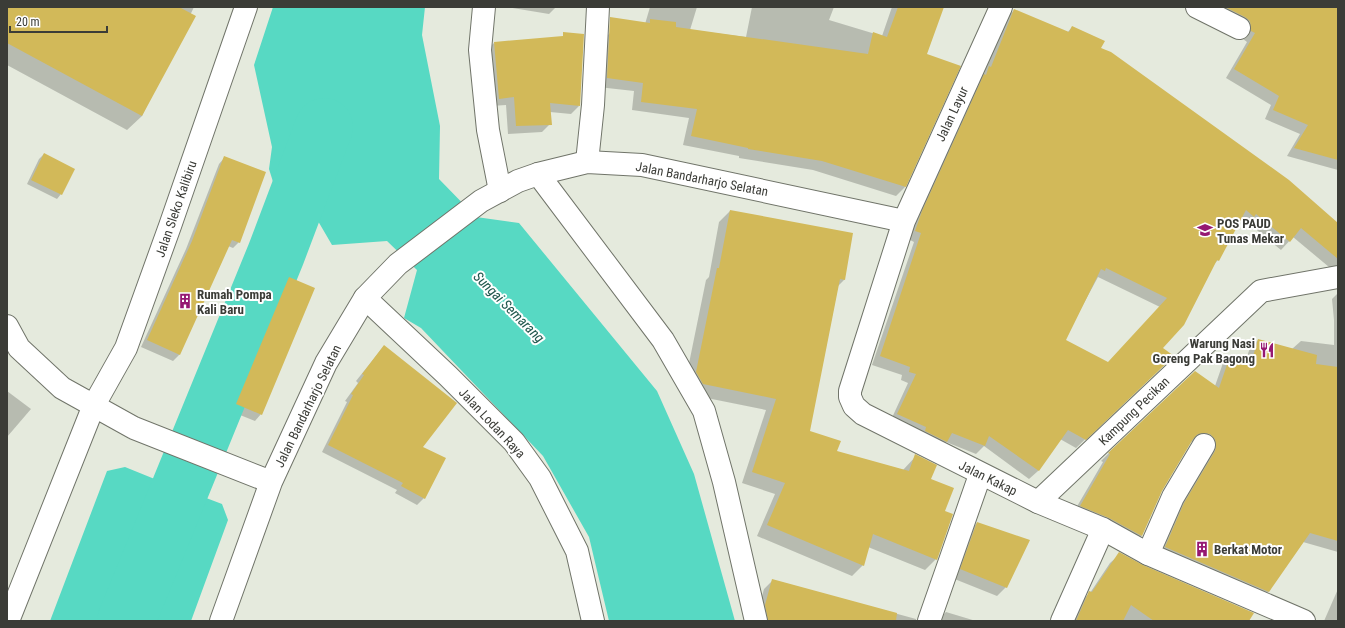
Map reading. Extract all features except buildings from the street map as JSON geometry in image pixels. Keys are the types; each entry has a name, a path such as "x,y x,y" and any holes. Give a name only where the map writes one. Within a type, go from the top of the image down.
{"street":[{"name":"Jalan Sleko Kalibiru","path":"8,621 94,405 126,348 246,7"},
{"path":"484,7 481,58 488,130 500,191"},
{"path":"587,162 593,105 598,7"},
{"name":"Jalan Layur","path":"904,221 1001,7"},
{"path":"1197,7 1239,28"},
{"name":"Jalan Bandarharjo Selatan","path":"7,326 19,348 62,388 134,428 271,482 326,363 365,298 398,264 481,202 518,181 538,174 587,162 642,165 904,221"},
{"path":"538,174 663,340 704,411 724,482 756,621"},
{"name":"Jalan Kakap","path":"904,221 850,391 851,402 863,414 980,474 1038,502 1103,529 1148,554 1304,621"},
{"name":"Kampung Pecikan","path":"1038,502 1261,291 1338,277"},
{"name":"Jalan Lodan Raya","path":"365,298 448,376 514,442 540,478 577,551 593,621"},
{"path":"1148,554 1173,497 1204,445"},
{"path":"929,621 980,474"},
{"path":"221,621 271,482"},
{"path":"1062,621 1103,529"}],"water":[{"name":"Sungai Semarang","path":"273,7 425,7 422,35 440,126 439,179 476,217 519,223 657,391 694,474 735,621 609,621 589,537 543,456 421,328 404,318 417,270 387,241 332,245 318,221 274,185 269,169 272,147 254,65"},
{"path":"125,467 162,482 167,470 197,481 193,493 222,504 228,520 191,621 50,621 107,471"}],"waterway":[{"path":"126,621 276,254 324,127"}],"place":[{"name":"POS PAUD Tunas Mekar","path":"1205,230"},
{"name":"Rumah Pompa Kali Baru","path":"185,301"},
{"name":"Warung Nasi Goreng Pak Bagong","path":"1267,350"},
{"name":"Berkat Motor","path":"1202,549"}]}
